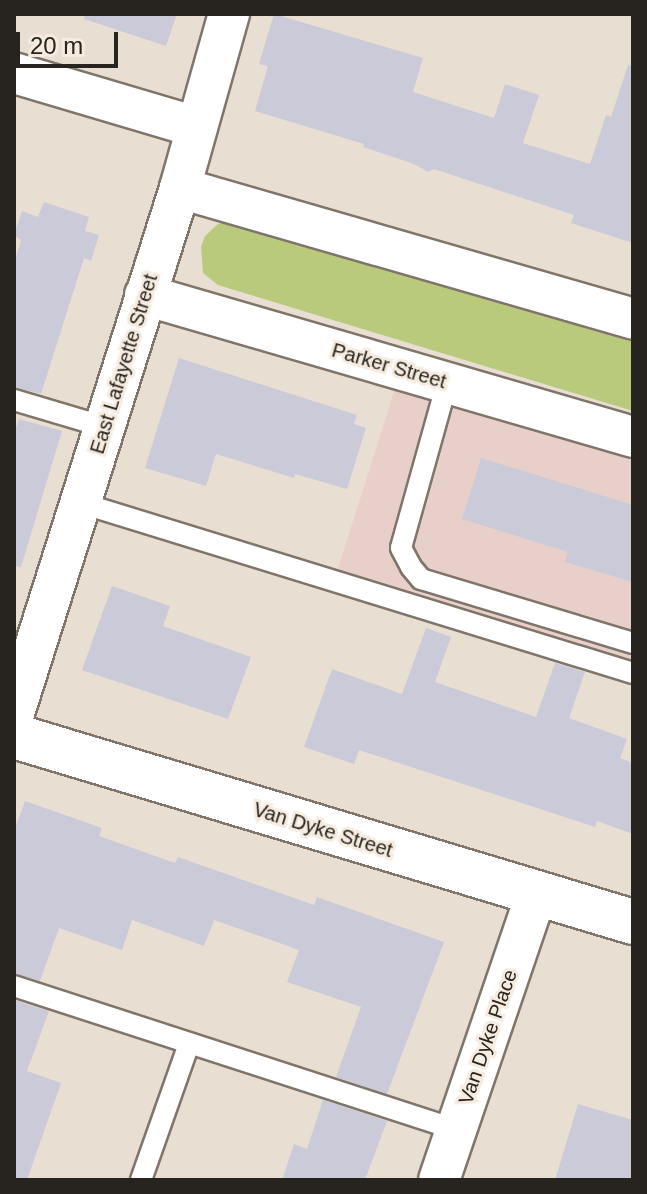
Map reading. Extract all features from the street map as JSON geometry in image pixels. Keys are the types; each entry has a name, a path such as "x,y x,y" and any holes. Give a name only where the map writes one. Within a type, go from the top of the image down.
{"main road":[{"name":"Van Dyke Street","path":"14,736 633,922"}],"street":[{"name":"East Lafayette Street","path":"14,713 180,188 229,14"},
{"path":"14,73 196,127"},
{"path":"180,188 633,319"},
{"name":"Parker Street","path":"145,295 633,437"},
{"name":"Van Dyke Place","path":"439,1180 536,895"}],"lane":[{"path":"447,383 401,548 421,579 633,643"},
{"path":"14,400 105,427"},
{"path":"81,503 633,673"},
{"path":"14,986 456,1130"},
{"path":"141,1180 189,1044"}],"shaded area":[{"path":"401,370 633,437 633,673 334,581"}],"green space":[{"path":"229,221 633,342 633,411 218,285 203,273 201,247 205,236 218,224"}],"building":[{"path":"85,14 177,14 166,46 84,19"},
{"path":"274,14 423,58 413,92 494,118 505,84 539,95 523,143 590,164 606,115 611,117 628,65 633,66 633,243 571,223 574,215 434,169 428,172 414,164 363,147 364,144 255,111 268,66 259,64"},
{"path":"44,202 89,217 85,231 99,235 91,261 84,258 41,394 14,387 14,264 21,240 14,235 22,211 38,217"},
{"path":"179,358 357,415 354,424 366,428 347,489 295,474 294,478 216,454 206,486 145,468"},
{"path":"19,419 62,431 21,567 14,566 14,434"},
{"path":"481,458 633,505 633,582 565,562 568,552 462,519"},
{"path":"112,586 170,606 163,626 251,657 228,719 82,670"},
{"path":"426,628 451,637 435,682 536,717 555,663 585,672 569,718 627,739 620,758 633,763 633,834 597,821 595,827 359,750 354,764 304,747 332,669 402,694"},
{"path":"25,801 102,828 99,836 175,863 178,857 314,905 317,897 444,942 387,1094 336,1077 361,1007 287,982 299,950 214,920 204,946 132,920 122,950 59,928 40,981 14,973 14,831"},
{"path":"14,1000 49,1011 27,1071 61,1083 27,1180 14,1180"},
{"path":"323,1100 387,1121 365,1180 282,1180 294,1144 307,1149"},
{"path":"578,1104 633,1120 633,1180 555,1180"}]}
